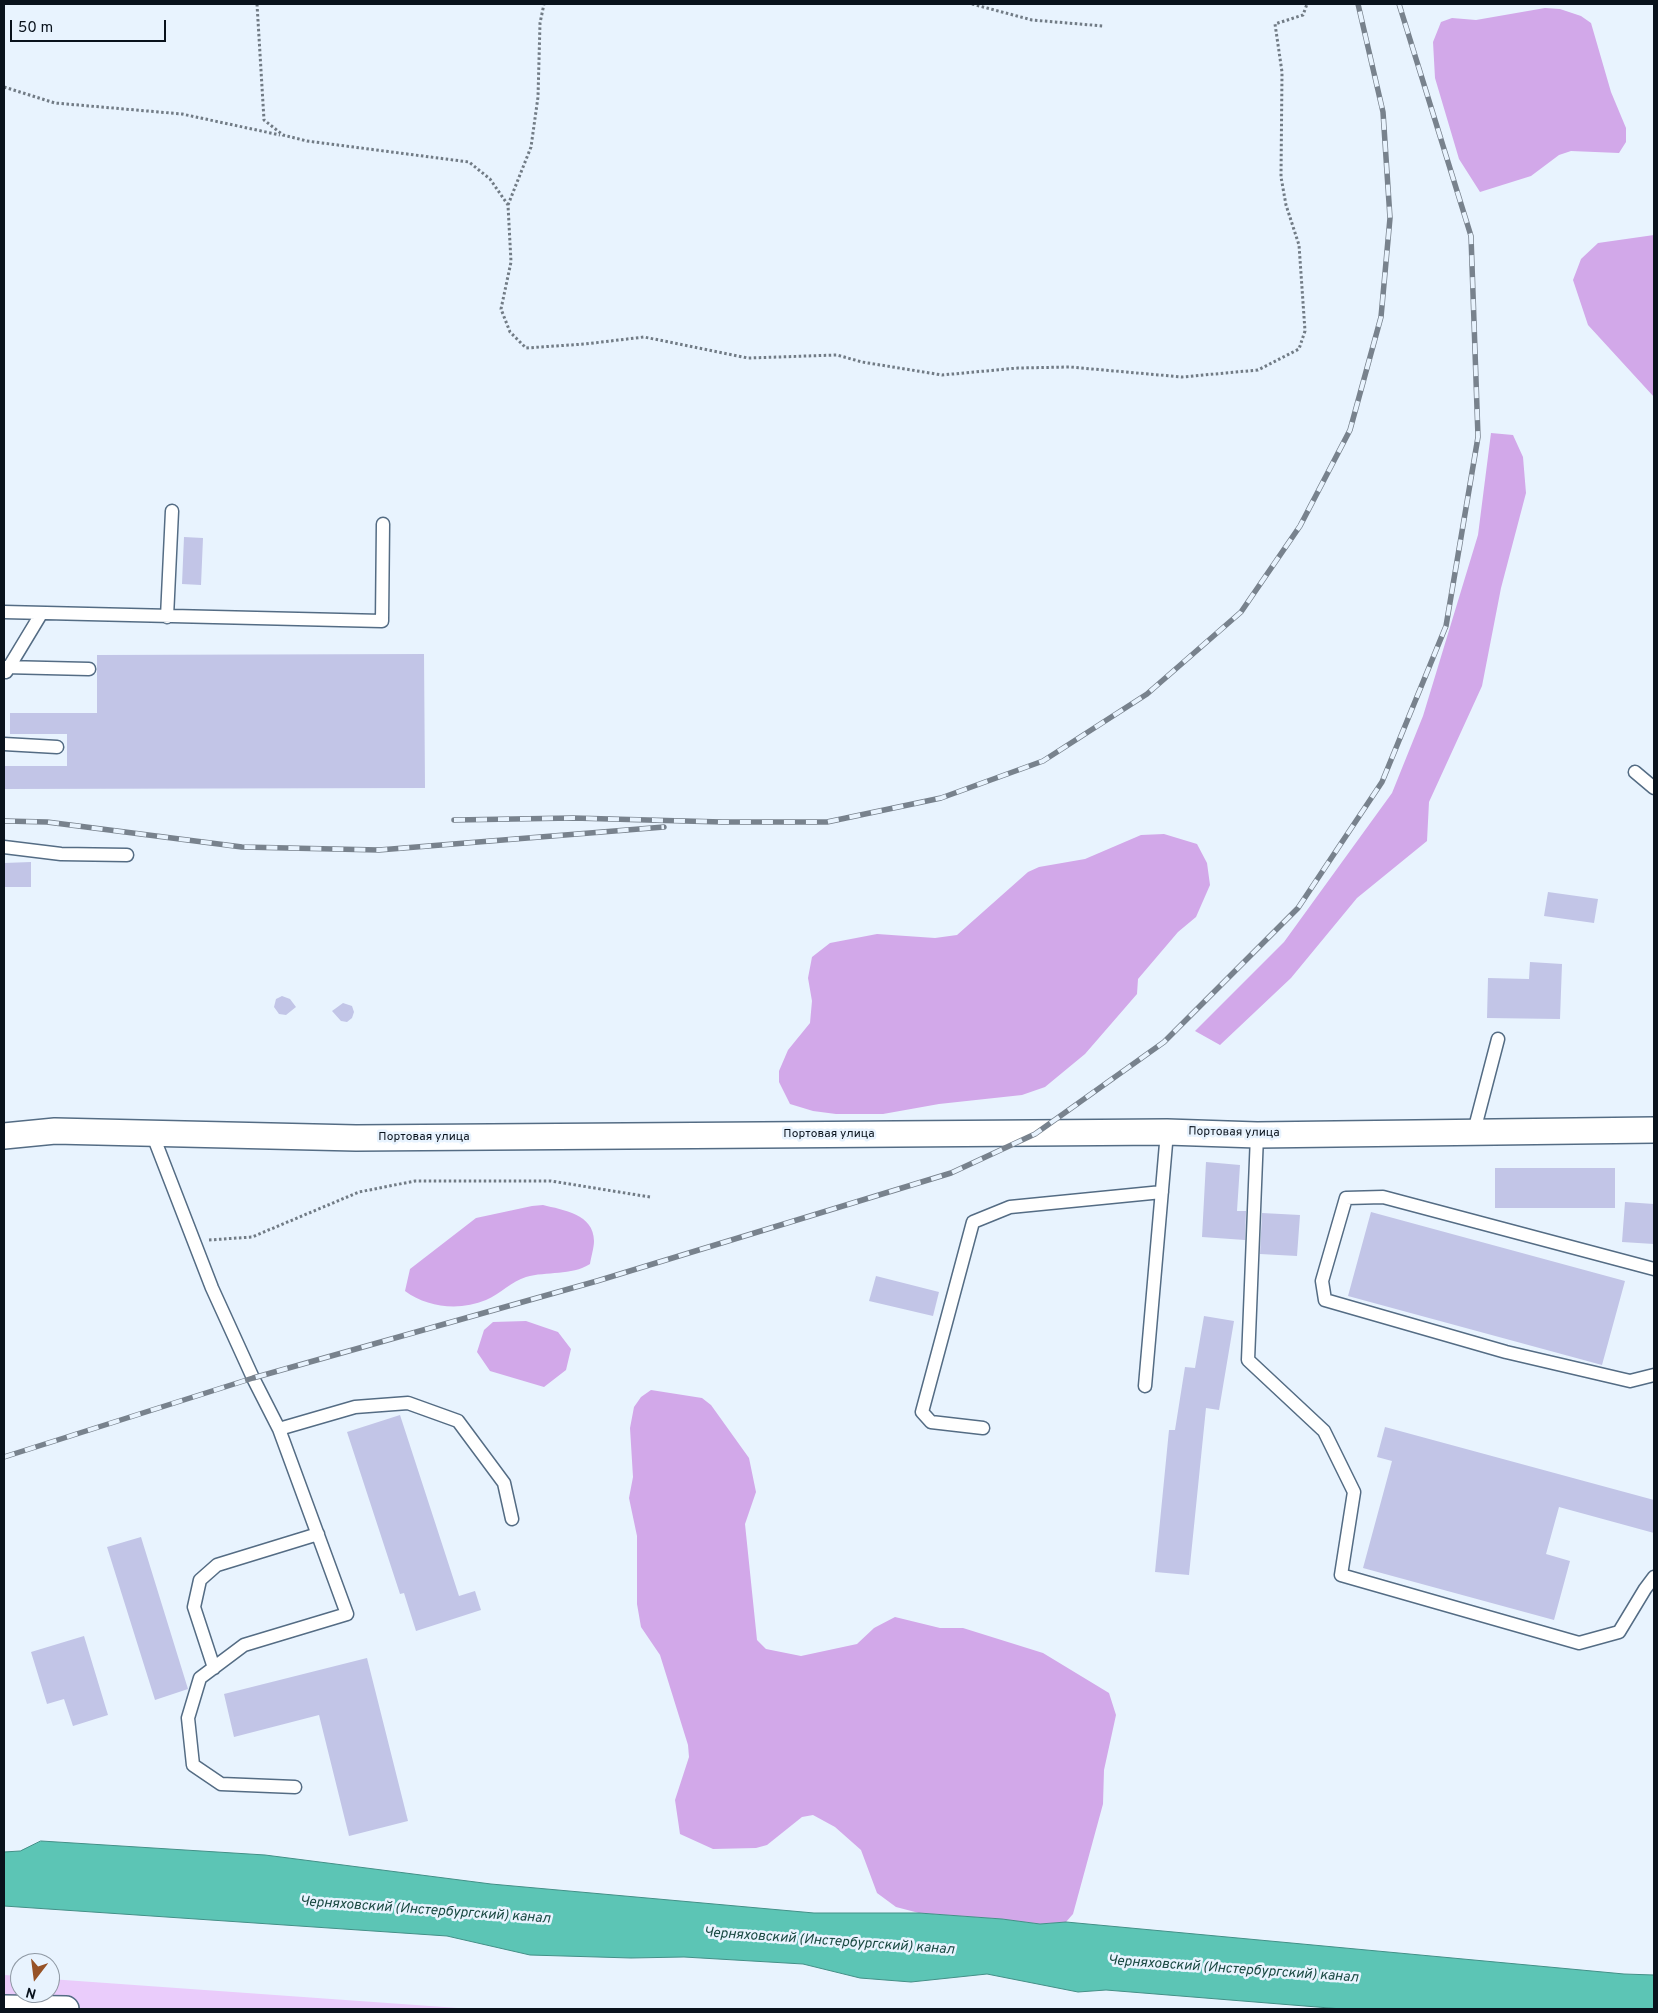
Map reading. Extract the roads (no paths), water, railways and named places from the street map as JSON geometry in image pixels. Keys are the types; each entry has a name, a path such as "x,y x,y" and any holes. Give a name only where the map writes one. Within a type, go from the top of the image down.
{"street":[{"name":"Портовая улица","path":"4,1136 55,1131 356,1138 1167,1132 1257,1135 1654,1130"},
{"path":"4,2008 66,2009"}],"lane":[{"path":"167,617 172,510"},
{"path":"4,612 382,621 383,524"},
{"path":"5,670 41,614"},
{"path":"5,670 89,669"},
{"path":"4,744 56,747"},
{"path":"1635,772 1654,788"},
{"path":"4,847 61,854 127,855"},
{"path":"1474,1131 1498,1039"},
{"path":"1145,1386 1167,1132"},
{"path":"152,1133 212,1288 253,1378 280,1428 347,1614 244,1646 200,1678 188,1718 194,1765 221,1784 295,1787"},
{"path":"1257,1135 1249,1289 1248,1360 1324,1431 1354,1492 1341,1575 1579,1644 1618,1632 1654,1577"},
{"path":"983,1428 931,1422 922,1412 973,1222 1010,1207 1162,1192"},
{"path":"1654,1269 1383,1197 1346,1198 1322,1281 1324,1300 1506,1352 1630,1382 1654,1375"},
{"path":"280,1428 355,1407 408,1403 458,1421 504,1483 512,1519"},
{"path":"214,1668 194,1607 200,1580 217,1565 318,1534"}],"water":[{"name":"Черняховский (Инстербургский) канал","path":"41,1841 265,1855 491,1884 814,1913 919,1913 1002,1919 1040,1924 1066,1922 1624,1974 1654,1975 1654,2009 1342,2009 1106,1990 1078,1992 987,1974 911,1982 860,1978 803,1964 684,1957 631,1958 530,1955 447,1936 4,1906 4,1852 20,1851"}],"railway":[{"path":"454,820 573,818 722,822 827,822 941,798 1043,761 1147,694 1241,612 1300,526 1350,430 1381,317 1390,218 1383,112 1358,4"},
{"path":"4,1457 253,1378 597,1281 951,1173 1035,1134 1164,1042 1298,908 1382,782 1446,626 1478,437 1471,236 1399,4"},
{"path":"4,821 47,822 242,847 379,850 664,827"}]}
